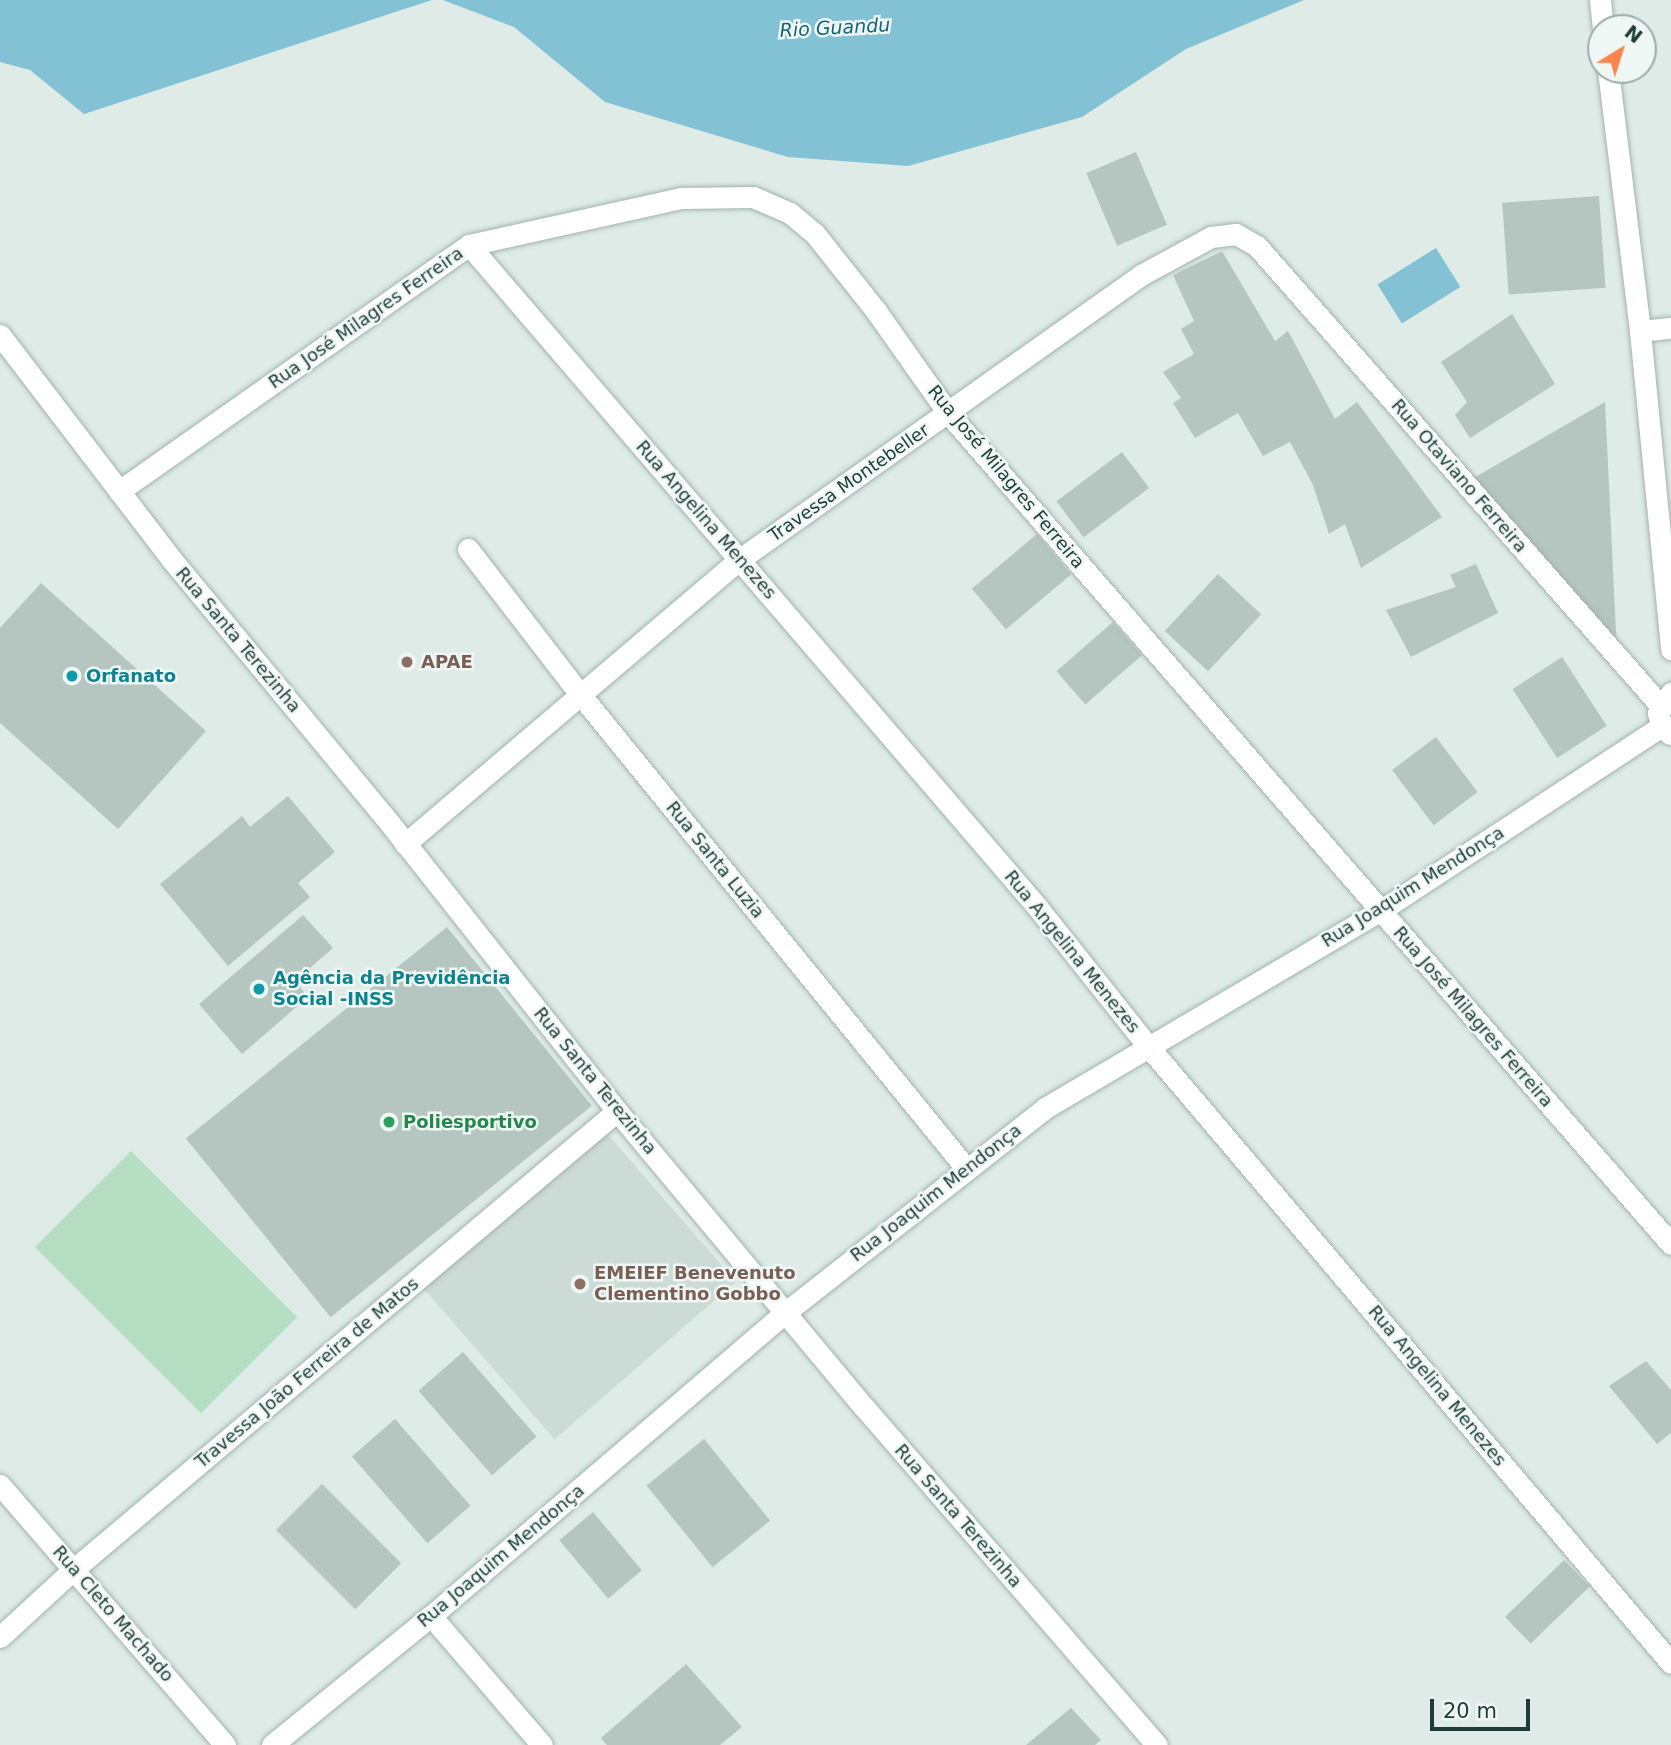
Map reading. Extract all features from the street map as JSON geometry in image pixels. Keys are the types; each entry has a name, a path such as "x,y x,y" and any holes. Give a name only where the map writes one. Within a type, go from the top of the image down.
{"street":[{"path":"1610,84 1640,331 1671,649"},
{"name":"Rua José Milagres Ferreira","path":"119,491 469,245 681,198 753,197 790,213 815,234 948,413 1671,1244"},
{"name":"Travessa Montebeller","path":"405,844 579,693 740,559 948,413 1173,256 1211,237 1236,234 1257,246"},
{"name":"Rua Angelina Menezes","path":"469,245 1038,908 1147,1045 1671,1663"},
{"name":"Rua Otaviano Ferreira","path":"1257,246 1666,715"},
{"path":"1640,331 1671,328"},
{"name":"Rua Santa Terezinha","path":"0,335 119,491 617,1111 1157,1745"},
{"name":"Rua Santa Luzia","path":"468,549 579,693 965,1167"},
{"name":"Rua Joaquim Mendonça","path":"272,1745 431,1616 786,1312 965,1167 1045,1108 1147,1045 1380,911 1666,715"},
{"name":"Travessa João Ferreira de Matos","path":"0,1637 74,1569 617,1111"},
{"name":"Rua Cleto Machado","path":"0,1485 225,1745"},
{"path":"431,1616 542,1745"}],"shaded area":[{"name":"EMEIEF Benevenuto Clementino Gobbo","path":"604,1130 736,1282 555,1439 423,1287"}],"green space":[{"path":"131,1151 297,1317 201,1413 35,1247"}],"water":[{"path":"0,0 432,0 84,114 30,70 0,62"},
{"name":"Rio Guandu","path":"443,0 1304,0 1186,49 1082,117 908,166 788,157 605,102 514,27"},
{"path":"1436,248 1460,287 1402,324 1377,285"}],"building":[{"path":"1136,152 1167,225 1117,246 1086,173"},
{"path":"1599,196 1605,288 1509,295 1502,203"},
{"path":"1222,251 1275,341 1288,331 1335,419 1357,402 1442,517 1361,568 1345,524 1329,534 1313,485 1290,442 1263,456 1238,413 1195,438 1173,403 1181,398 1163,372 1194,354 1181,329 1194,321 1173,275"},
{"path":"1512,314 1555,384 1470,438 1455,415 1467,402 1441,362"},
{"path":"1605,402 1617,653 1472,479"},
{"path":"1122,452 1149,488 1084,537 1057,501"},
{"path":"1037,534 1071,575 1006,629 972,589"},
{"path":"1476,564 1498,613 1411,657 1386,610 1456,587 1450,575"},
{"path":"1218,574 1261,614 1208,671 1165,631"},
{"name":"Orfanato","path":"41,583 206,731 118,829 0,723 0,628"},
{"path":"1113,622 1142,655 1085,704 1056,671"},
{"path":"1562,657 1607,726 1557,758 1513,689"},
{"path":"1436,737 1478,792 1434,825 1392,770"},
{"path":"288,796 335,852 298,883 310,897 228,966 160,884 242,816 250,827"},
{"name":"Agência da Previdência Social -INSS","path":"303,915 333,948 295,981 308,997 242,1054 199,1004"},
{"name":"Poliesportivo","path":"447,927 592,1106 331,1317 186,1138"},
{"path":"463,1352 536,1437 492,1475 418,1391"},
{"path":"1646,1361 1671,1390 1671,1433 1657,1444 1609,1386"},
{"path":"395,1419 470,1506 427,1543 352,1456"},
{"path":"704,1439 770,1521 713,1567 646,1486"},
{"path":"322,1484 401,1563 355,1609 276,1530"},
{"path":"593,1512 642,1570 608,1599 559,1540"},
{"path":"1564,1560 1590,1587 1531,1644 1505,1617"},
{"path":"686,1664 742,1727 720,1745 607,1745 601,1738"},
{"path":"1071,1708 1101,1740 1095,1745 1026,1745"}],"place":[{"name":"APAE","path":"407,662"},
{"name":"Orfanato","path":"72,676"},
{"name":"Agência da Previdência Social -INSS","path":"259,989"},
{"name":"Poliesportivo","path":"389,1122"},
{"name":"EMEIEF Benevenuto Clementino Gobbo","path":"580,1284"}]}
